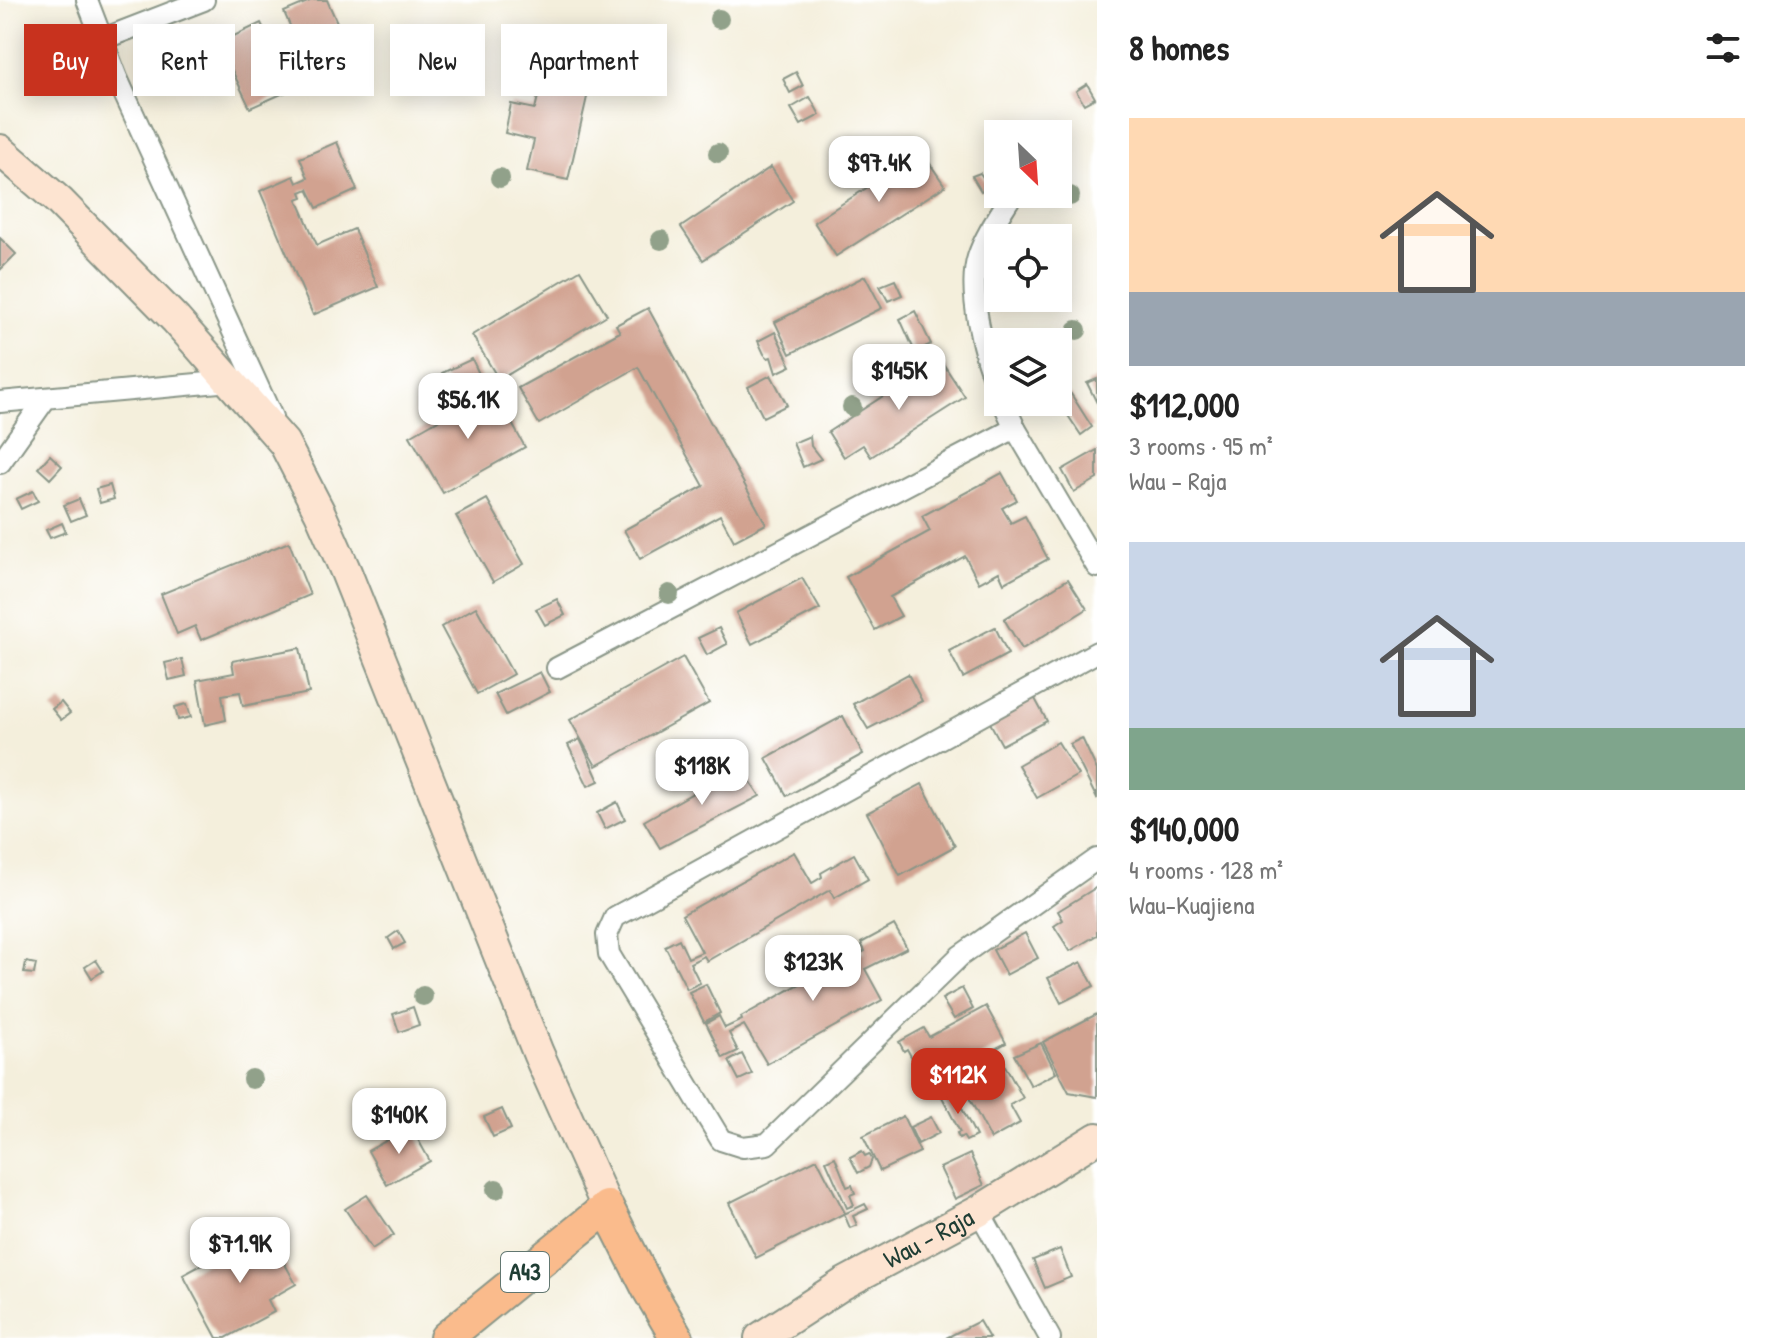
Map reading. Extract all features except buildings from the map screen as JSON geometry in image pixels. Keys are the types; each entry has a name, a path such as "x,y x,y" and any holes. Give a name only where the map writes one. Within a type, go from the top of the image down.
{"main road":[{"name":"A43","path":"446,1338 607,1207"},
{"path":"607,1207 677,1338"}],"street":[{"path":"87,0 97,24"},
{"path":"117,34 204,0"},
{"path":"117,78 346,572 538,1053 607,1207"},
{"path":"0,150 59,201 176,320 284,443"},
{"path":"984,344 975,297 977,259 1004,208"},
{"path":"0,402 230,381"},
{"path":"0,463 46,398"},
{"path":"1009,416 1097,567"},
{"path":"557,668 1015,428"},
{"path":"1097,652 615,917 607,935 609,954 721,1140 743,1147 767,1144 960,956 1097,859"},
{"name":"Wau - Raja","path":"760,1338 843,1284 979,1211 1097,1138"},
{"path":"979,1211 1050,1338"}]}
